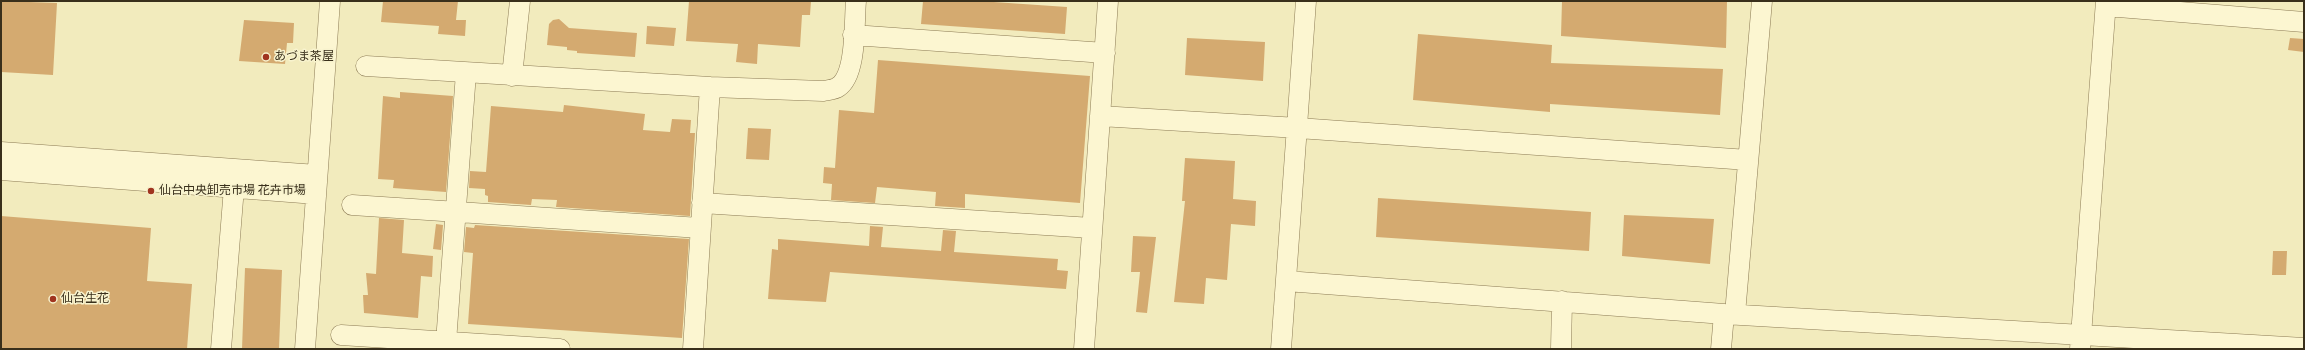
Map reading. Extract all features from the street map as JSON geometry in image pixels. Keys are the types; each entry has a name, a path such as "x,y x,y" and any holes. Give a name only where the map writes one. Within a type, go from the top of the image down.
{"street":[{"path":"305,349 330,1"},
{"path":"512,76 520,1"},
{"path":"366,66 710,87 823,91 838,88 846,79 851,65 856,1"},
{"path":"1084,349 1108,1"},
{"path":"1281,349 1306,1"},
{"path":"1721,349 1729,314 1748,160 1762,1"},
{"path":"2080,342 2106,4 2304,22"},
{"path":"853,35 1105,53"},
{"path":"446,342 466,73"},
{"path":"693,349 710,87"},
{"path":"1100,116 1298,128 1748,160"},
{"path":"1,152 234,178"},
{"path":"1,170 234,178 317,184"},
{"path":"221,349 234,178"},
{"path":"702,204 1092,228"},
{"path":"352,205 700,228"},
{"path":"1286,281 2080,342 2304,348"},
{"path":"1561,349 1562,302"},
{"path":"341,335 560,349"}],"building":[{"path":"1,1 57,3 53,75 1,72"},
{"path":"383,1 458,1 456,20 466,20 465,36 438,34 439,26 381,22"},
{"path":"689,1 811,1 810,15 802,15 800,47 758,44 757,64 736,62 738,44 686,41"},
{"path":"923,1 979,1 1067,7 1065,34 921,24"},
{"path":"1562,1 1727,1 1726,48 1561,36"},
{"path":"559,19 569,28 637,33 635,57 577,53 577,51 567,50 567,47 547,45 549,24 553,20"},
{"path":"244,20 294,23 293,43 287,43 285,64 239,61"},
{"path":"647,26 676,28 674,46 646,44"},
{"path":"1418,34 1552,45 1551,63 1723,69 1720,115 1550,104 1550,112 1413,100"},
{"path":"1187,38 1265,42 1263,81 1185,75"},
{"path":"2290,38 2304,39 2304,52 2288,50"},
{"path":"878,60 1090,76 1080,203 965,194 965,208 935,206 936,192 877,187 875,203 831,200 832,184 823,183 824,167 835,168 839,110 874,113"},
{"path":"400,92 453,96 446,192 393,188 394,180 378,179 383,96 400,98"},
{"path":"564,105 645,114 643,130 670,132 672,119 691,120 690,133 695,133 690,216 556,207 557,200 532,199 531,205 488,202 488,196 485,195 485,189 469,188 470,171 486,172 491,106 563,112"},
{"path":"748,128 771,129 769,160 746,159"},
{"path":"1185,158 1235,161 1233,199 1256,201 1255,226 1231,224 1227,280 1206,278 1204,304 1174,302 1185,201 1182,201"},
{"path":"1378,198 1591,212 1589,251 1376,237"},
{"path":"1624,215 1714,219 1710,264 1622,256"},
{"path":"1,216 151,228 147,281 192,284 187,349 1,349"},
{"path":"379,218 404,220 402,253 433,256 432,277 421,276 418,318 364,313 363,295 368,295 366,273 376,274"},
{"path":"436,224 443,225 441,250 433,249"},
{"path":"475,225 689,239 682,338 468,324 473,253 464,252 466,227 474,228"},
{"path":"870,226 883,227 881,247 941,251 943,230 956,231 954,252 1058,259 1057,270 1068,271 1066,289 830,272 826,302 768,299 772,249 778,250 778,239 869,246"},
{"path":"1133,236 1156,237 1147,313 1136,312 1140,272 1131,272"},
{"path":"2273,251 2287,251 2286,275 2272,275"},
{"path":"245,268 282,270 279,349 242,349"}],"place":[{"name":"あづま茶屋","path":"266,57"},
{"name":"仙台中央卸売市場 花卉市場","path":"151,191"},
{"name":"仙台生花","path":"53,299"}]}
